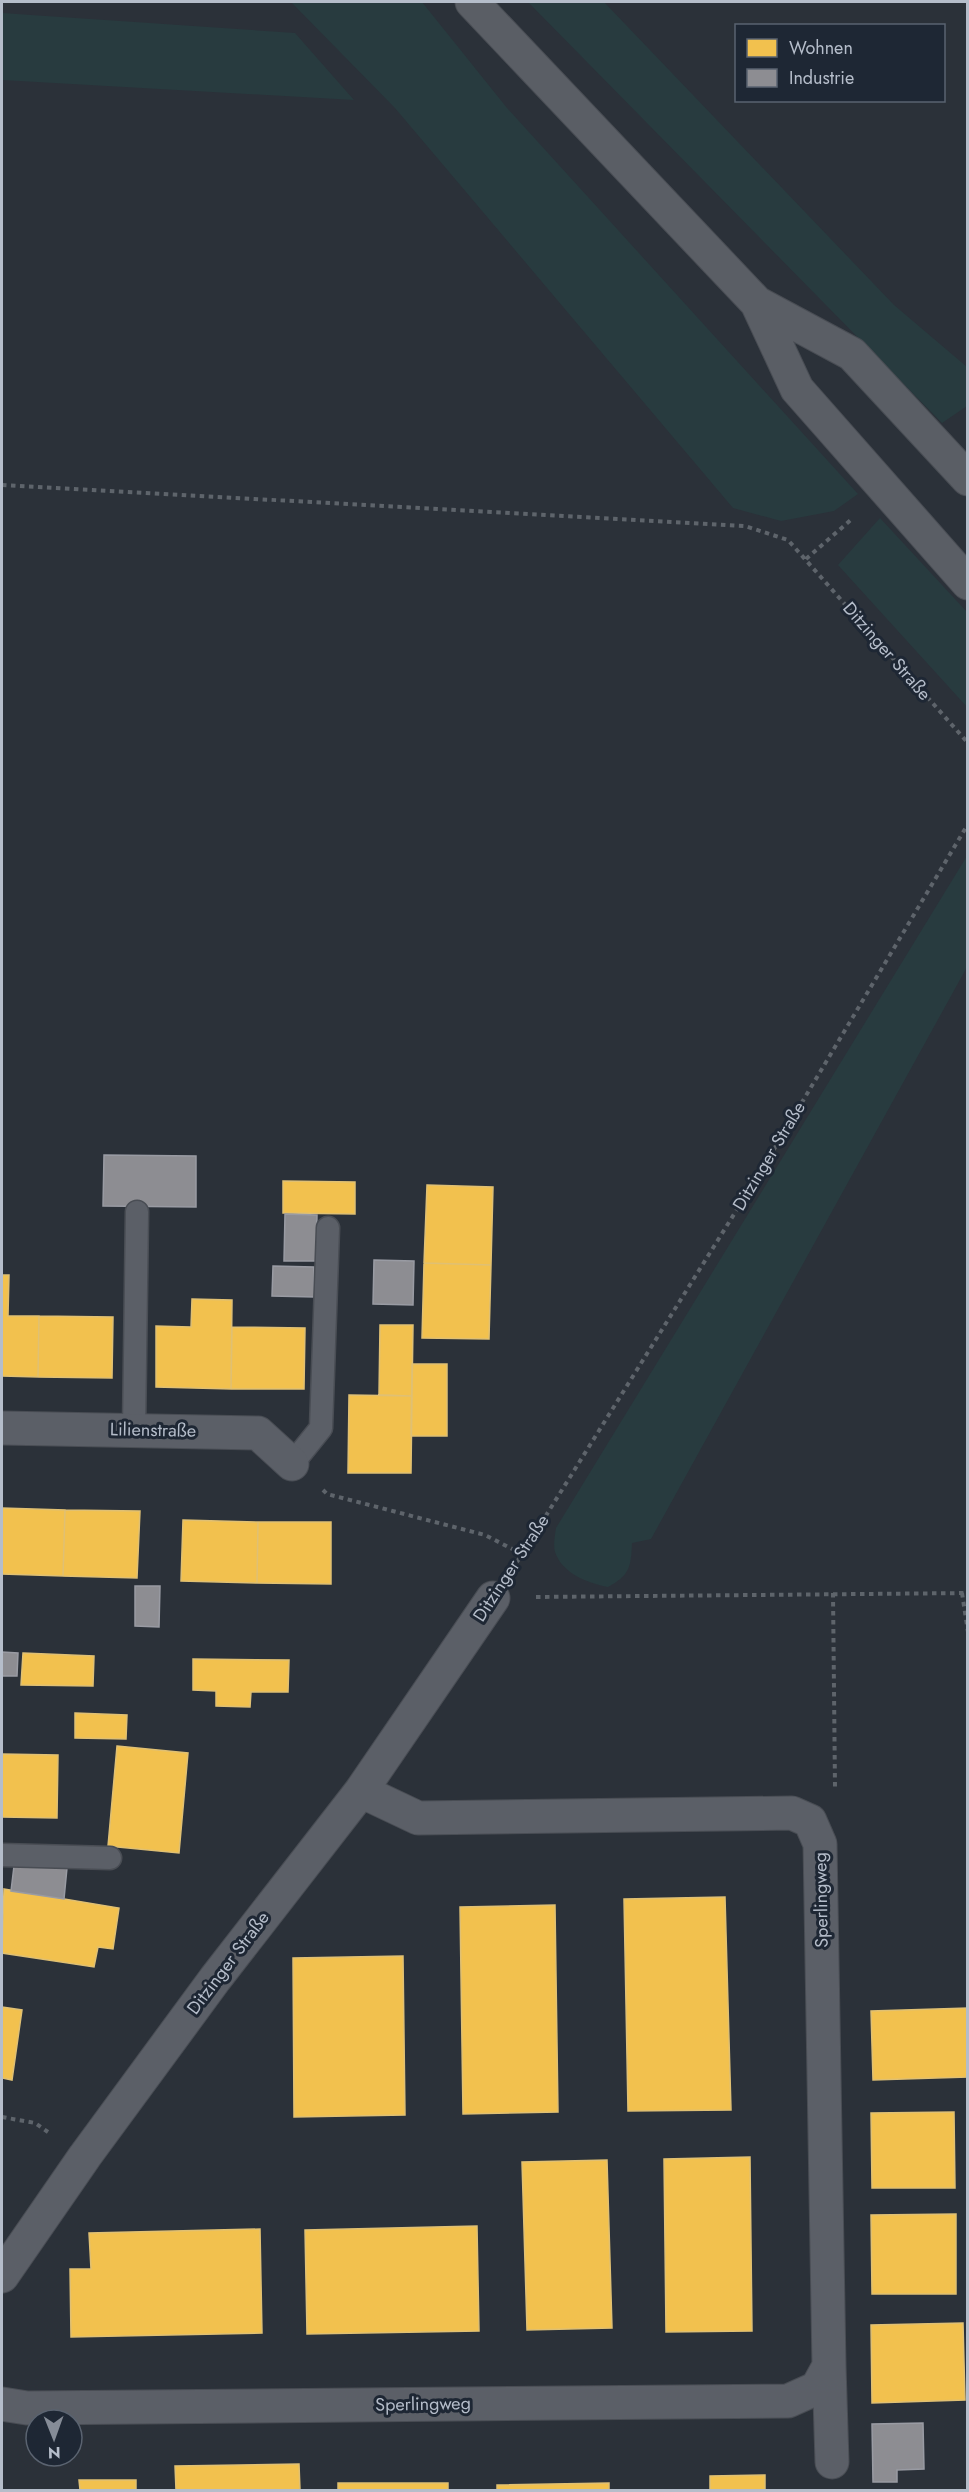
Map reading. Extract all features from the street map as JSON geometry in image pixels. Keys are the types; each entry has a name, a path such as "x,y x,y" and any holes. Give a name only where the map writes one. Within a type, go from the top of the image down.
{"main road":[{"path":"472,2 757,303 852,354 968,479"},
{"path":"757,303 796,389 968,583"}],"street":[{"name":"Lilienstraße","path":"2,1428 258,1433 292,1464"},
{"name":"Ditzinger Straße","path":"2,2276 85,2156 215,1979 361,1791 493,1598"},
{"path":"361,1791 418,1818 792,1813 810,1821"},
{"name":"Sperlingweg","path":"810,1821 820,1844 832,2462"},
{"name":"Sperlingweg","path":"2,2404 27,2408 788,2401 817,2388 829,2366"}],"lane":[{"path":"134,1430 137,1212"},
{"path":"292,1464 321,1428 328,1228"},
{"path":"2,1855 110,1858"}],"path":[{"name":"Ditzinger Straße","path":"2,485 745,525 788,540 968,743"},
{"name":"Ditzinger Straße","path":"493,1598 761,1171 968,824"},
{"path":"292,1464 327,1494 485,1535 522,1554"},
{"path":"810,1821 835,1789 833,1593"},
{"path":"493,1598 965,1593 965,1627 968,1632"}],"green space":[{"path":"291,2 422,2 507,108 858,494 834,511 781,521 733,508 395,108"},
{"path":"528,2 604,2 894,305 967,367 967,406 942,423"},
{"path":"2,13 295,33 354,100 2,80"},
{"path":"880,518 967,612 967,707 838,565"},
{"path":"967,856 967,967 651,1539 632,1543 628,1570 608,1587 576,1576 563,1566 555,1552 556,1528"}],"building: Wohnen":[{"path":"283,1181 355,1182 355,1214 283,1213"},
{"path":"427,1185 493,1187 491,1265 424,1263"},
{"path":"424,1263 491,1265 489,1339 422,1338"},
{"path":"2,1275 9,1275 8,1316 39,1316 38,1377 2,1376"},
{"path":"192,1299 232,1300 231,1389 156,1387 156,1326 191,1327"},
{"path":"39,1316 113,1317 112,1378 38,1377"},
{"path":"380,1325 413,1325 412,1396 379,1395"},
{"path":"232,1327 305,1328 304,1389 231,1389"},
{"path":"412,1364 447,1364 447,1436 411,1436"},
{"path":"349,1395 412,1396 411,1473 348,1473"},
{"path":"2,1508 65,1510 63,1576 2,1574"},
{"path":"65,1510 140,1511 137,1578 63,1576"},
{"path":"183,1520 258,1522 257,1583 181,1581"},
{"path":"258,1522 331,1522 331,1584 257,1583"},
{"path":"23,1653 94,1656 93,1686 21,1685"},
{"path":"193,1659 289,1660 288,1692 251,1692 250,1707 216,1706 216,1691 193,1690"},
{"path":"75,1713 127,1715 126,1739 75,1738"},
{"path":"117,1746 188,1753 179,1853 108,1846"},
{"path":"2,1754 58,1755 57,1818 2,1817"},
{"path":"4,1889 119,1908 113,1949 98,1947 94,1967 2,1953"},
{"path":"725,1897 731,2110 628,2111 624,1899"},
{"path":"555,1905 558,2112 463,2114 460,1907"},
{"path":"403,1956 405,2115 294,2117 293,1958"},
{"path":"2,2007 22,2010 12,2080 2,2078"},
{"path":"968,2008 968,2077 873,2080 871,2011"},
{"path":"954,2112 955,2188 872,2188 871,2113"},
{"path":"750,2157 752,2331 666,2332 664,2159"},
{"path":"607,2160 612,2328 527,2330 522,2162"},
{"path":"956,2214 956,2294 872,2294 871,2215"},
{"path":"477,2226 479,2331 307,2334 305,2230"},
{"path":"260,2229 262,2333 71,2337 70,2269 91,2269 89,2233"},
{"path":"963,2323 965,2400 872,2403 871,2325"},
{"path":"299,2464 300,2490 176,2490 175,2466"},
{"path":"765,2475 765,2490 710,2490 710,2476"},
{"path":"79,2480 136,2480 136,2490 80,2490"},
{"path":"338,2483 448,2483 448,2490 338,2490"},
{"path":"609,2483 609,2490 497,2490 497,2485"}],"building: Industrie":[{"path":"104,1155 196,1156 196,1207 103,1206"},
{"path":"285,1214 317,1215 316,1261 284,1261"},
{"path":"374,1260 414,1261 413,1305 373,1304"},
{"path":"273,1266 314,1267 314,1297 272,1296"},
{"path":"135,1586 160,1586 159,1627 135,1626"},
{"path":"2,1652 18,1653 17,1676 2,1676"},
{"path":"14,1866 67,1868 64,1899 11,1891"},
{"path":"923,2423 924,2469 897,2470 897,2482 873,2482 872,2424"}]}
